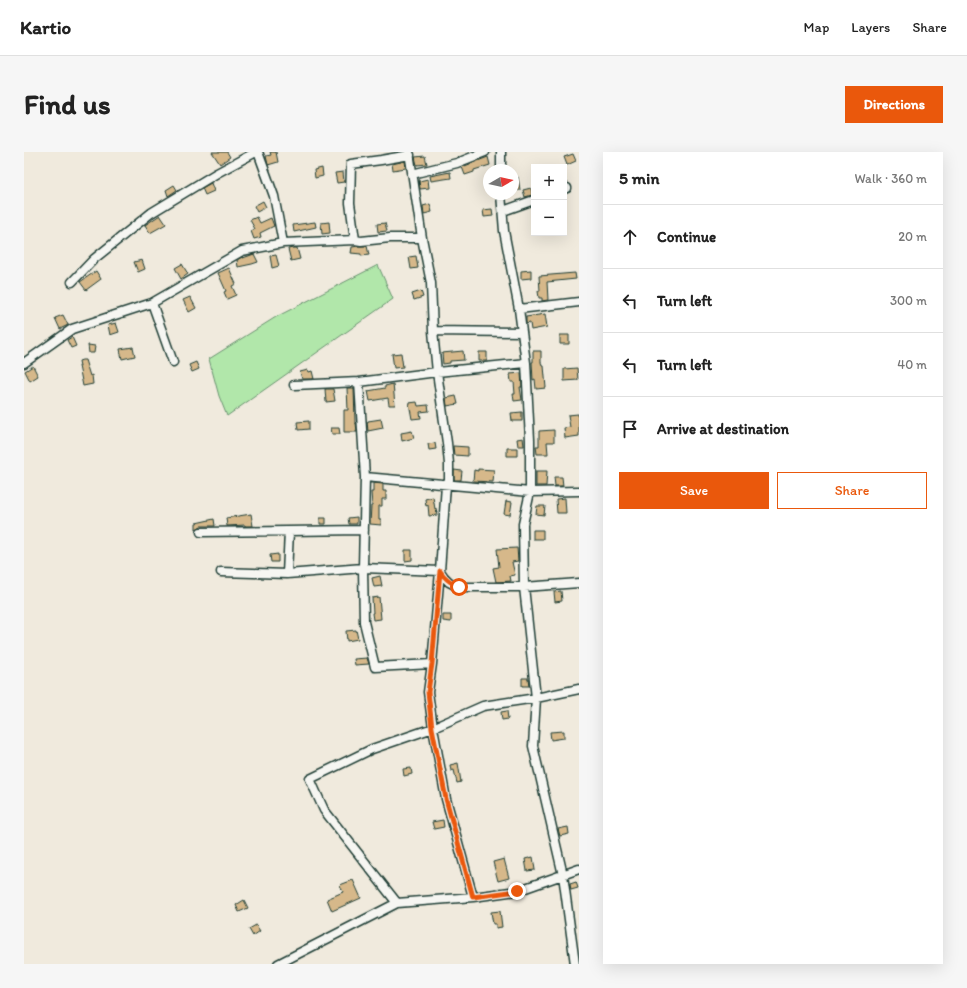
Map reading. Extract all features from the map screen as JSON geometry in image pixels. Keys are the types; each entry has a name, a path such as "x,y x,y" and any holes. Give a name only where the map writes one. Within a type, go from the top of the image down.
{"street":[{"path":"72,282 94,259 151,213 217,173 257,152 274,196 283,243"},
{"path":"412,174 457,163 485,152"},
{"path":"501,152 501,164"},
{"path":"354,240 350,203 351,164 410,154 422,238 432,283 433,331 449,464 448,480 446,485 432,664 428,692 432,728 446,799 473,897"},
{"path":"502,200 504,231 526,363 530,440 530,492 523,524 524,587 536,698 533,746 563,875 575,964"},
{"path":"503,211 531,201"},
{"path":"24,363 72,328 152,303 242,251 283,243 422,238"},
{"path":"518,309 579,302"},
{"path":"152,303 174,362"},
{"path":"433,331 522,332"},
{"path":"294,385 360,382 526,363"},
{"path":"360,382 365,477 363,568 364,622 375,667 432,664"},
{"path":"365,477 530,492 579,492"},
{"path":"201,532 364,530"},
{"path":"287,574 289,531"},
{"path":"221,572 287,574 363,568 440,571"},
{"path":"440,571 449,582 459,587 524,587 579,583"},
{"path":"397,903 324,810 310,779 372,748 432,728 483,706 536,698 579,688"},
{"path":"278,964 397,903 473,897 517,891 579,869"}],"green space":[{"path":"378,265 393,299 227,416 219,396 209,359 276,317"}],"building":[{"path":"212,152 227,152 230,157 220,164"},
{"path":"270,152 276,152 278,162 268,165 266,156 271,155"},
{"path":"573,154 576,161 567,165 564,157"},
{"path":"425,156 427,164 417,165 415,157"},
{"path":"488,157 490,164 483,164 483,167 465,175 462,167"},
{"path":"405,161 406,168 393,170 392,164"},
{"path":"322,168 323,176 315,178 314,170"},
{"path":"343,172 344,182 337,183 335,173"},
{"path":"450,172 451,178 431,181 430,176"},
{"path":"428,179 429,188 420,189 419,181"},
{"path":"211,183 214,191 205,195 202,188"},
{"path":"174,185 177,190 168,196 166,190"},
{"path":"531,188 531,195 525,197 523,190"},
{"path":"263,201 266,207 257,212 254,206"},
{"path":"430,204 432,212 424,214 423,206"},
{"path":"492,209 493,216 484,217 483,210"},
{"path":"160,215 166,224 150,233 145,225"},
{"path":"257,217 260,223 271,218 274,226 260,233 261,237 254,239 251,231 255,229 250,220"},
{"path":"315,222 316,227 294,232 293,225"},
{"path":"329,222 330,233 322,234 321,223"},
{"path":"385,223 387,231 378,232 377,224"},
{"path":"367,246 369,255 361,256 361,254 351,253 352,247"},
{"path":"297,248 300,259 291,261 288,249"},
{"path":"254,254 258,262 238,267 237,260"},
{"path":"276,255 279,266 272,268 270,256"},
{"path":"416,256 418,268 411,269 409,257"},
{"path":"142,260 145,269 138,272 134,262"},
{"path":"182,264 188,274 181,279 175,268"},
{"path":"229,268 236,284 232,286 236,295 227,299 224,292 226,291 218,273"},
{"path":"531,270 531,278 521,279 521,271"},
{"path":"96,271 101,279 86,290 80,282"},
{"path":"575,273 576,279 547,282 548,300 542,301 542,298 539,298 539,276"},
{"path":"421,291 423,297 414,300 412,294"},
{"path":"190,297 196,308 189,312 183,300"},
{"path":"545,314 547,327 531,330 530,323 526,324 526,317"},
{"path":"63,315 68,325 60,329 55,318"},
{"path":"116,323 119,332 110,335 108,325"},
{"path":"560,335 569,335 569,344 560,344"},
{"path":"72,337 76,346 71,348 67,340"},
{"path":"88,345 95,346 94,353 89,353"},
{"path":"133,347 135,356 122,359 120,349"},
{"path":"463,351 464,360 450,361 450,363 443,364 442,353"},
{"path":"533,351 541,351 541,362 542,366 544,366 546,388 536,389 535,379 533,380"},
{"path":"479,352 487,352 487,361 479,361"},
{"path":"401,353 403,367 394,368 392,354"},
{"path":"85,360 90,376 92,375 93,384 83,386 79,366 79,361"},
{"path":"196,362 199,369 192,372 189,365"},
{"path":"33,366 38,376 30,381 25,371"},
{"path":"577,368 578,380 564,381 564,369"},
{"path":"308,370 309,372 312,371 314,379 302,379 300,372"},
{"path":"521,373 522,387 520,387 522,400 514,401 514,382 511,382 510,374"},
{"path":"393,384 395,405 389,405 388,398 370,401 368,391 385,388 385,386"},
{"path":"347,388 354,388 355,423 357,432 344,432 344,410 348,410"},
{"path":"325,389 333,389 335,401 326,402"},
{"path":"456,396 458,404 447,406 446,398"},
{"path":"417,402 418,406 428,405 429,411 420,412 421,418 412,419 409,403"},
{"path":"522,412 522,421 512,421 511,413"},
{"path":"578,414 579,436 565,438 564,428 570,427 568,415"},
{"path":"381,419 383,428 368,431 368,421"},
{"path":"309,421 309,429 298,430 297,422"},
{"path":"331,428 339,428 340,434 332,434"},
{"path":"554,430 554,442 547,442 548,454 537,454 536,446 539,446 539,431"},
{"path":"412,431 414,438 402,441 401,433"},
{"path":"523,438 524,446 518,446 517,439"},
{"path":"435,443 436,449 429,450 428,444"},
{"path":"453,446 468,447 468,456 454,455"},
{"path":"507,448 517,448 517,456 507,456"},
{"path":"478,469 494,470 493,482 473,481 474,470 478,471"},
{"path":"454,470 462,471 461,480 454,480"},
{"path":"536,471 547,471 546,486 536,486"},
{"path":"554,477 562,477 563,486 555,486"},
{"path":"373,483 383,484 383,491 386,491 386,499 382,499 382,506 379,506 379,519 381,519 381,525 370,524 372,506 371,492 373,492"},
{"path":"433,497 437,515 429,516 428,505 426,506 425,499"},
{"path":"565,498 566,513 557,513 556,499"},
{"path":"506,501 512,502 510,515 504,514"},
{"path":"537,506 545,506 544,515 536,514"},
{"path":"251,514 253,526 227,526 226,518"},
{"path":"357,517 357,524 349,524 348,518"},
{"path":"320,518 326,518 326,524 320,524"},
{"path":"214,519 215,526 201,526 196,529 196,523"},
{"path":"533,530 543,530 543,539 533,539"},
{"path":"517,548 518,561 512,562 515,575 510,576 511,581 496,582 493,568 499,567 497,549"},
{"path":"405,550 412,550 412,560 405,561"},
{"path":"278,554 278,562 271,562 270,555"},
{"path":"380,576 382,586 374,587 372,578"},
{"path":"561,591 562,601 555,602 554,592"},
{"path":"379,597 381,619 373,620 372,598"},
{"path":"443,615 451,615 451,622 443,621"},
{"path":"356,630 358,639 347,641 346,631"},
{"path":"367,658 369,664 355,665 354,659"},
{"path":"522,678 528,678 529,686 522,686"},
{"path":"507,711 508,719 502,720 501,712"},
{"path":"564,731 564,738 551,740 550,732"},
{"path":"458,763 461,782 457,783 454,770 451,771 450,765"},
{"path":"411,768 412,774 404,776 403,769"},
{"path":"443,820 444,827 434,829 432,822"},
{"path":"568,827 569,834 560,836 558,829"},
{"path":"533,857 535,870 527,871 525,859"},
{"path":"504,859 509,878 498,881 493,862"},
{"path":"353,880 361,898 332,911 327,899 343,892 340,885"},
{"path":"576,882 578,888 571,890 570,884"},
{"path":"244,900 248,908 239,912 236,905"},
{"path":"500,911 502,927 496,928 496,924 493,924 491,912"},
{"path":"256,925 260,931 253,936 249,929"}],"route":[{"path":"459,587 449,582 440,571 432,664 428,692 432,728 446,799 473,897 517,891"}]}
